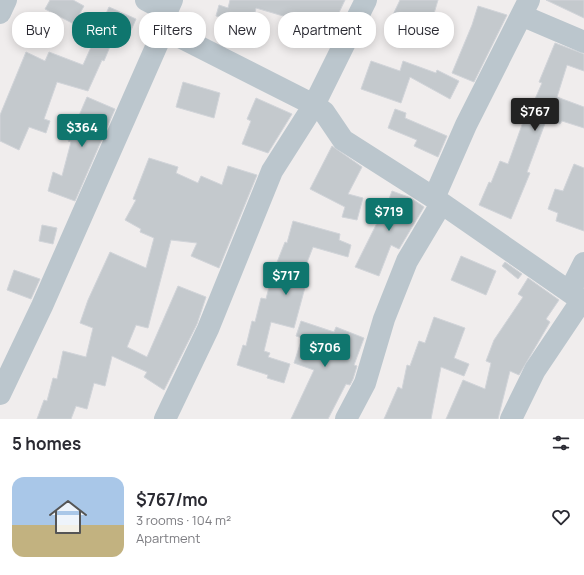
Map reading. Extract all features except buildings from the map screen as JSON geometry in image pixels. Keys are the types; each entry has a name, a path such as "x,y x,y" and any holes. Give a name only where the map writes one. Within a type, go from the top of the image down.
{"street":[{"path":"0,13 6,0"},
{"path":"146,0 166,12"},
{"path":"165,419 208,329 272,171 314,105 366,0"},
{"path":"346,419 365,383 384,320 407,261 437,201 492,71 526,8 584,42"},
{"path":"206,37 324,112 343,140 437,201 578,298"},
{"path":"0,394 78,226 153,48"},
{"path":"511,419 535,370 578,298 584,263"}]}
